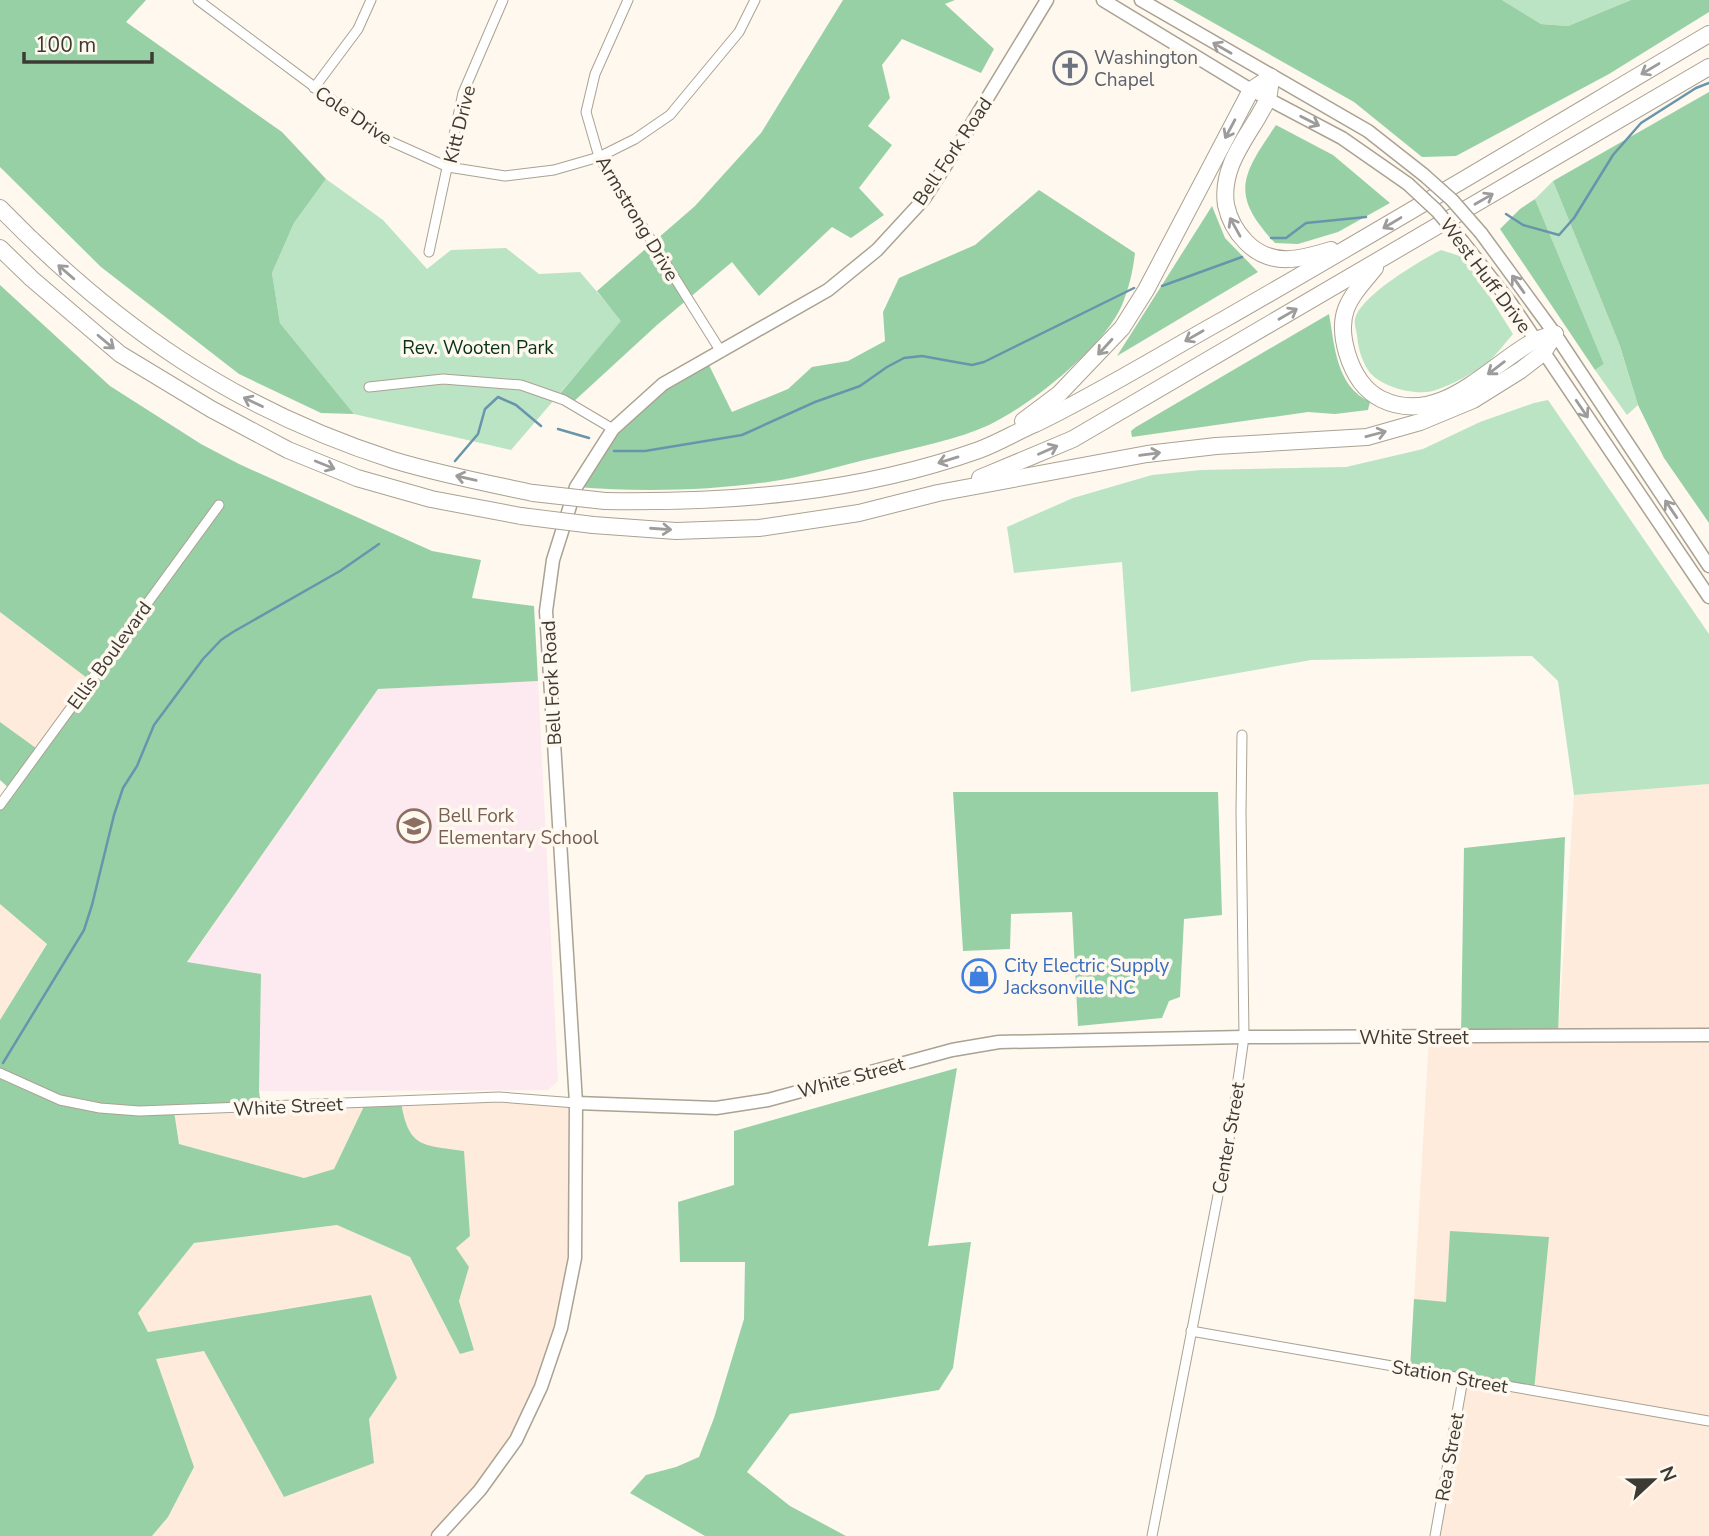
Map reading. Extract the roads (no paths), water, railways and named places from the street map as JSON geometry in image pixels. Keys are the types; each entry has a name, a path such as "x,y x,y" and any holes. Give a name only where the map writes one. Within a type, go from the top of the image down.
{"highway":[{"path":"0,208 47,256 116,315 178,359 248,400 324,435 394,460 533,493 605,501 681,502 763,498 841,487 917,469 981,449 1073,405 1361,241 1709,34"},
{"path":"938,493 1004,469 1073,439 1709,67"},
{"path":"981,449 1059,394 1122,328 1146,290 1251,90 1271,77"},
{"path":"1271,77 1267,100 1230,165 1224,188 1227,210 1240,236 1264,255 1298,260 1361,241"},
{"path":"0,248 120,354 211,410 288,450 357,478 431,499 521,516 676,531 759,528 859,513 938,493 1147,454 1216,446 1367,437 1420,422 1473,400 1521,370 1539,346"},
{"path":"1384,257 1344,310 1342,337 1351,366 1368,392 1393,405 1417,407 1442,399 1478,382 1555,334"}],"main road":[{"name":"Bell Fork Road","path":"438,1536 480,1490 516,1440 541,1387 561,1328 575,1258 576,1103 546,611 552,560 576,487 613,429 663,384 828,290 877,250 924,199 1047,0"},
{"name":"West Huff Drive","path":"1103,0 1267,100 1342,138 1408,184 1437,211 1487,270 1709,597"},
{"name":"West Huff Drive","path":"1141,0 1368,131 1452,200 1481,233 1555,334 1709,566"},
{"name":"White Street","path":"576,1103 716,1108 768,1100 952,1050 999,1042 1244,1037 1709,1035"}],"street":[{"name":"Cole Drive","path":"198,0 383,138 424,158 448,166 505,176 554,170 598,157 635,139 670,115 739,32 755,0"},
{"path":"211,10 217,0"},
{"path":"314,88 358,29 371,0"},
{"name":"Kitt Drive","path":"429,252 463,93 503,0"},
{"name":"Armstrong Drive","path":"628,0 595,74 586,112 598,157 720,350"},
{"path":"369,387 443,379 521,385 564,400 613,429"},
{"name":"Ellis Boulevard","path":"0,805 219,505"},
{"name":"Center Street","path":"1152,1536 1232,1123 1244,1037 1242,735"},
{"name":"White Street","path":"0,1073 60,1100 100,1108 139,1111 499,1097 576,1103"},
{"name":"Station Street","path":"1191,1331 1709,1421"},
{"name":"Rea Street","path":"1435,1536 1463,1379"}],"waterway":[{"path":"1506,214 1523,225 1559,235 1574,218 1613,155 1641,123 1696,88 1709,83"},
{"path":"1271,238 1286,238 1306,223 1366,217"},
{"path":"1162,286 1242,257"},
{"path":"614,451 645,451 742,435 815,402 860,386 904,358 922,356 972,365 984,362 1134,288"},
{"path":"455,461 478,434 485,409 498,397 516,405 541,426"},
{"path":"558,429 589,438"},
{"path":"3,1063 84,930 123,788 137,766 154,725 203,659 221,640 340,571 379,544"}],"place":[{"name":"Washington Chapel","path":"1070,68"},
{"name":"Bell Fork Elementary School","path":"414,826"},
{"name":"City Electric Supply Jacksonville NC","path":"979,976"}],"park label":[{"name":"Rev. Wooten Park","path":"478,347"}]}
